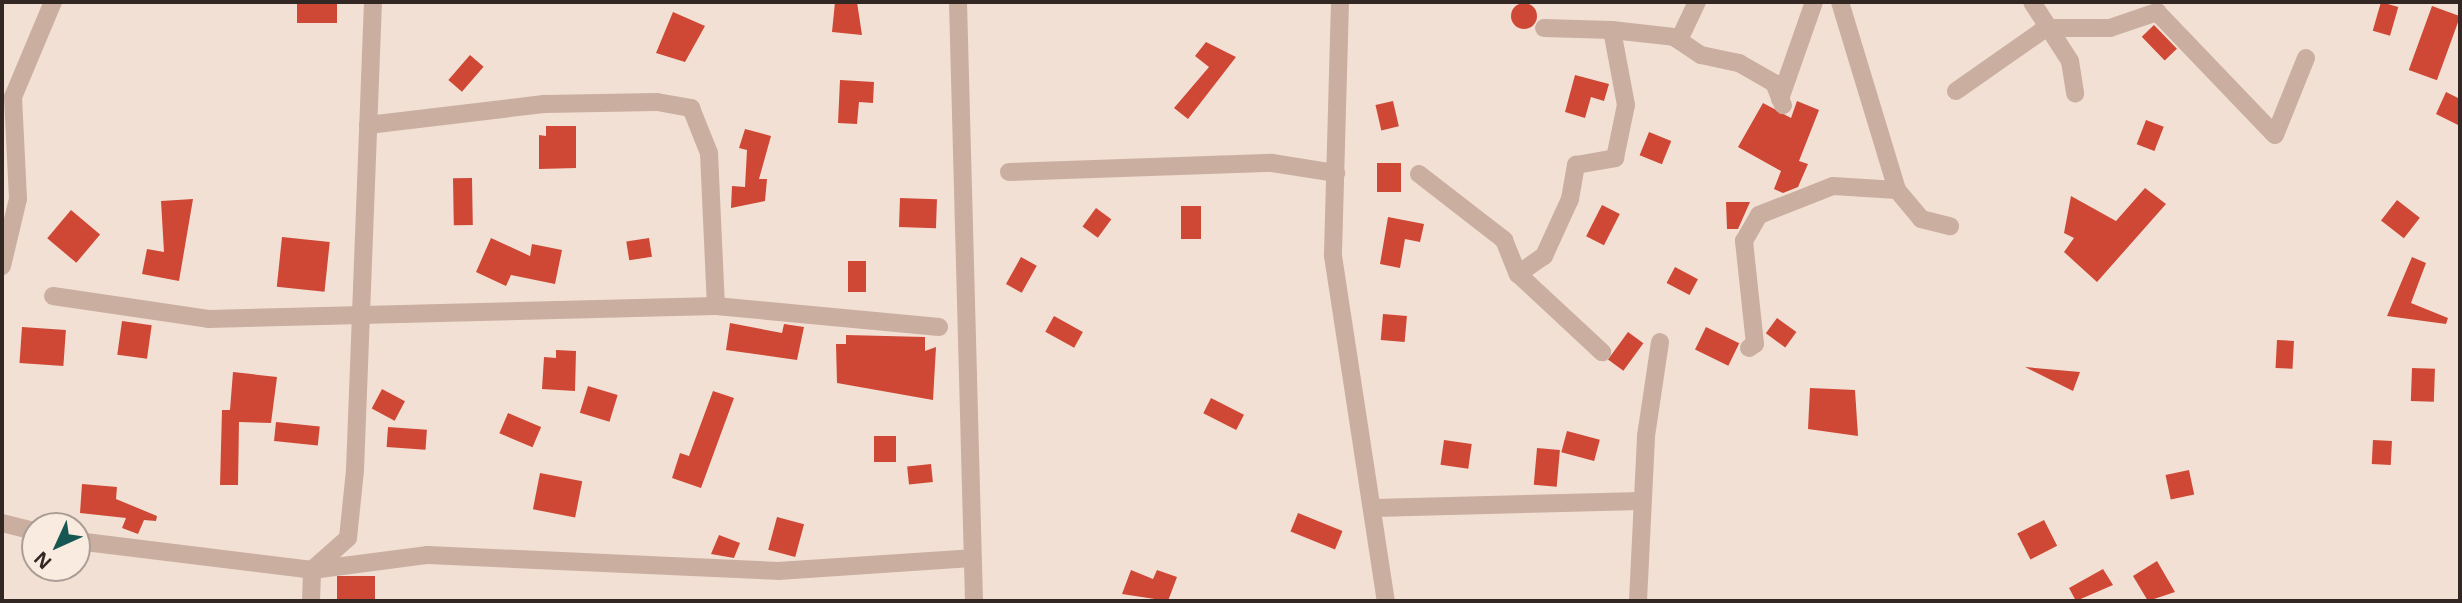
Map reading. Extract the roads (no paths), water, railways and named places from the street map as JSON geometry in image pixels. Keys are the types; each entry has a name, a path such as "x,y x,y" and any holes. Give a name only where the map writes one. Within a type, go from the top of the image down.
{"street":[{"path":"2,266 10,198 13,97 53,2"},
{"path":"311,601 312,570 348,538 373,2"},
{"path":"958,2 974,601"},
{"path":"1340,2 1336,173 1338,310 1354,367 1386,601"},
{"path":"1679,40 1698,2"},
{"path":"1544,27 1612,30 1679,40 1701,55 1739,63 1774,83 1781,102 1814,2"},
{"path":"1840,2 1897,190 1921,219 1950,226"},
{"path":"2032,2 2046,28 2070,61 2075,94"},
{"path":"1956,91 2046,28 2110,28 2157,12 2275,135 2306,58"},
{"path":"1518,274 1544,256 1570,199 1576,165 1615,158 1626,105 1612,30"},
{"path":"368,125 544,104 657,102 691,108 709,153 716,306"},
{"path":"1009,172 1272,163 1336,173"},
{"path":"1419,174 1504,240 1518,274 1602,352"},
{"path":"1749,348 1755,344 1744,241 1759,215 1833,186 1897,190"},
{"path":"53,296 208,319 358,313 716,306 939,327"},
{"path":"1638,601 1641,501 1660,342"},
{"path":"1374,508 1641,501"},
{"path":"2,523 21,528"},
{"path":"91,543 312,570 428,555 778,571 972,558"}]}
